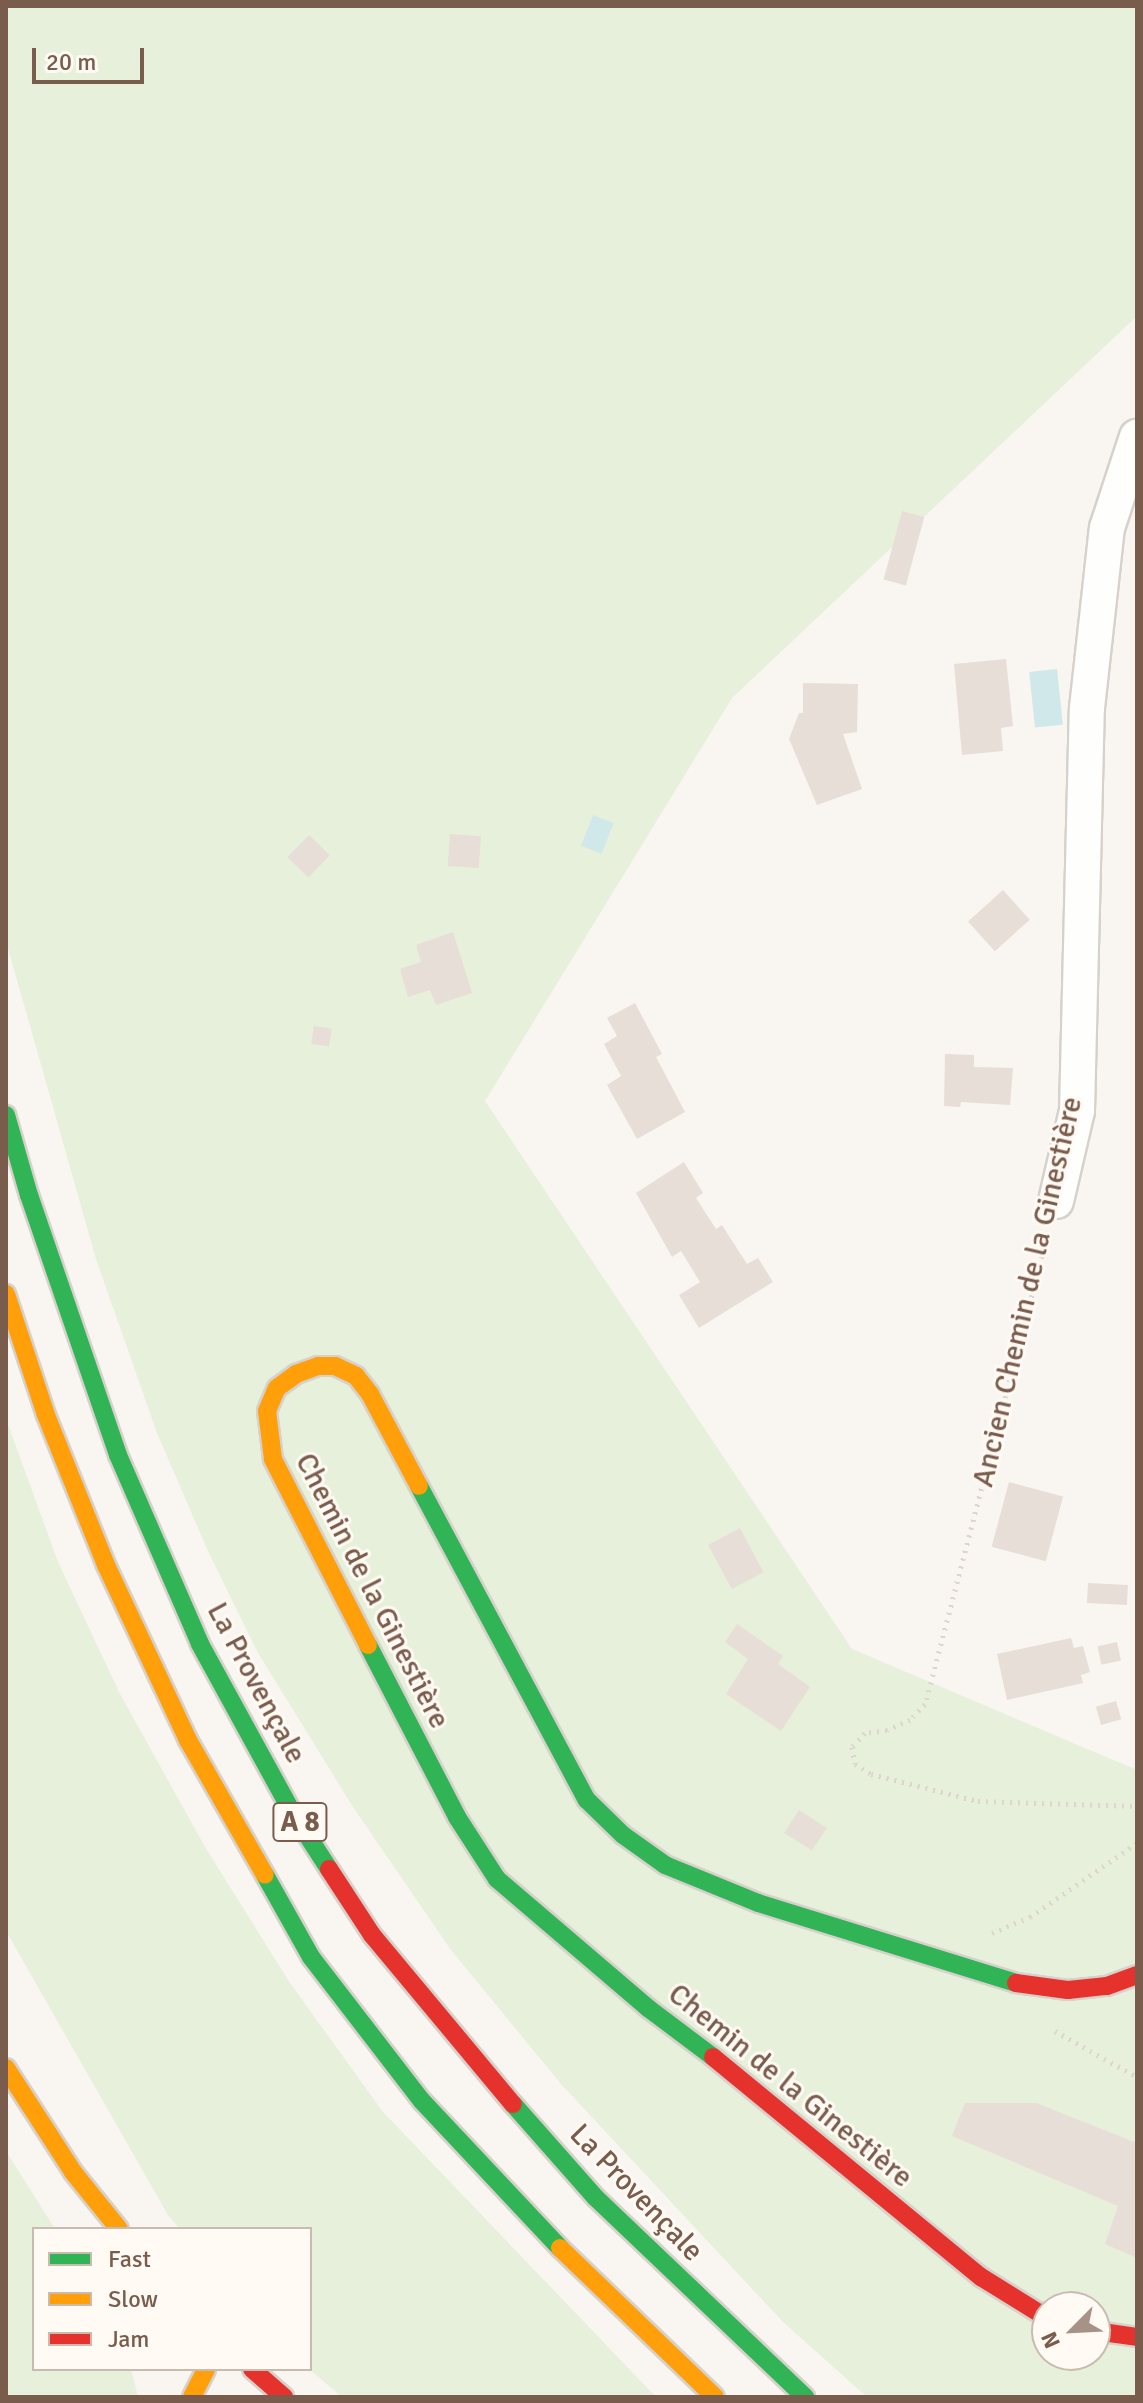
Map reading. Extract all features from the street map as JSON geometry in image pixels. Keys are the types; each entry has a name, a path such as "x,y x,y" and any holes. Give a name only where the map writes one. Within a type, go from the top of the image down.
{"main road":[{"name":"La Provençale","path":"6,1115 29,1195 118,1455 200,1644 291,1810 372,1935 471,2056 596,2198 805,2397"},
{"name":"A 8","path":"6,1294 46,1415 106,1565 188,1740 311,1957 422,2101 465,2148 642,2330 715,2397"},
{"name":"Chemin de la Ginestière","path":"1031,2311 981,2277 758,2092 648,2008 497,1879 457,1817 273,1459 267,1411 277,1388 296,1374 318,1366 335,1366 356,1376 370,1394 587,1800 623,1835 665,1865 758,1903 1025,1986 1068,1990 1107,1986 1137,1975"},
{"path":"6,2068 73,2172 117,2227"},
{"path":"1111,2333 1137,2337"},
{"path":"192,2397 205,2371"},
{"path":"254,2377 284,2397"}],"street":[{"name":"Ancien Chemin de la Ginestière","path":"1056,1201 1077,1111 1087,708 1107,528 1137,437"}],"path":[{"name":"Ancien Chemin de la Ginestière","path":"1056,1201 925,1704 910,1720 887,1730 865,1733 852,1747 855,1764 871,1774 978,1801 1137,1806"}],"green space":[{"path":"6,6 1137,6 1137,316 732,698 485,1101 852,1649 1137,1770 1137,2397 867,2397 783,2322 561,2084 451,1950 353,1807 258,1653 208,1551 157,1433 96,1259 6,941"},
{"path":"6,1419 58,1562 120,1694 205,1847 290,1983 383,2112 656,2397 342,2397 311,2371 312,2227 178,2227 168,2215 6,1931"},
{"path":"6,2151 54,2227 32,2227 32,2371 132,2371 138,2397 6,2397"}],"water":[{"path":"1057,669 1063,725 1035,728 1029,672"},
{"path":"593,815 614,823 602,854 581,846"}],"building":[{"path":"902,511 924,517 906,586 884,580"},
{"path":"1006,659 1013,726 1001,728 1003,751 962,755 954,664"},
{"path":"803,683 858,684 857,732 843,734 862,789 817,805 789,739 799,713 803,713"},
{"path":"450,834 481,836 479,868 448,866"},
{"path":"309,835 330,855 308,877 287,857"},
{"path":"1003,890 1030,920 995,951 968,921"},
{"path":"453,932 472,993 436,1005 430,990 408,997 400,969 421,962 416,945"},
{"path":"635,1003 662,1054 656,1057 685,1112 637,1139 607,1085 621,1076 604,1044 617,1036 607,1018"},
{"path":"314,1026 332,1029 329,1047 311,1044"},
{"path":"945,1054 974,1055 974,1067 1013,1068 1010,1105 961,1102 960,1107 944,1106"},
{"path":"684,1162 703,1193 696,1198 716,1229 722,1225 747,1264 758,1258 773,1282 699,1328 679,1295 700,1282 681,1251 672,1257 636,1193"},
{"path":"1009,1482 1063,1496 1046,1561 992,1547"},
{"path":"740,1528 763,1572 732,1589 708,1545"},
{"path":"1088,1583 1128,1585 1127,1605 1087,1603"},
{"path":"737,1624 783,1656 778,1664 810,1687 781,1731 726,1694 748,1659 725,1642"},
{"path":"1071,1638 1074,1648 1083,1646 1090,1672 1081,1675 1083,1683 1007,1700 997,1654"},
{"path":"1117,1642 1121,1661 1101,1665 1097,1646"},
{"path":"1116,1701 1121,1719 1101,1725 1096,1707"},
{"path":"799,1810 827,1828 812,1851 784,1833"},
{"path":"965,2103 1036,2103 1137,2143 1137,2258 1105,2244 1118,2206 952,2136"}],"traffic: fast":[{"path":"6,1115 29,1195 118,1455 200,1644 291,1810 329,1869"},
{"path":"419,1486 587,1800 623,1835 665,1865 758,1903 1016,1983"},
{"path":"368,1645 457,1817 497,1879 648,2008 713,2057"},
{"path":"265,1875 311,1957 422,2101 560,2248"},
{"path":"513,2104 596,2198 805,2397"}],"traffic: slow":[{"path":"6,1294 46,1415 106,1565 188,1740 265,1875"},
{"path":"368,1645 273,1459 267,1411 277,1388 296,1374 318,1366 335,1366 356,1376 370,1394 419,1486"},
{"path":"6,2068 73,2172 117,2227"},
{"path":"560,2248 715,2397"},
{"path":"192,2397 205,2371"}],"traffic: jam":[{"path":"329,1869 372,1935 513,2104"},
{"path":"1016,1983 1068,1990 1107,1986 1137,1975"},
{"path":"713,2057 981,2277 1031,2308"},
{"path":"1111,2333 1137,2337"},
{"path":"254,2371 284,2397"}]}
